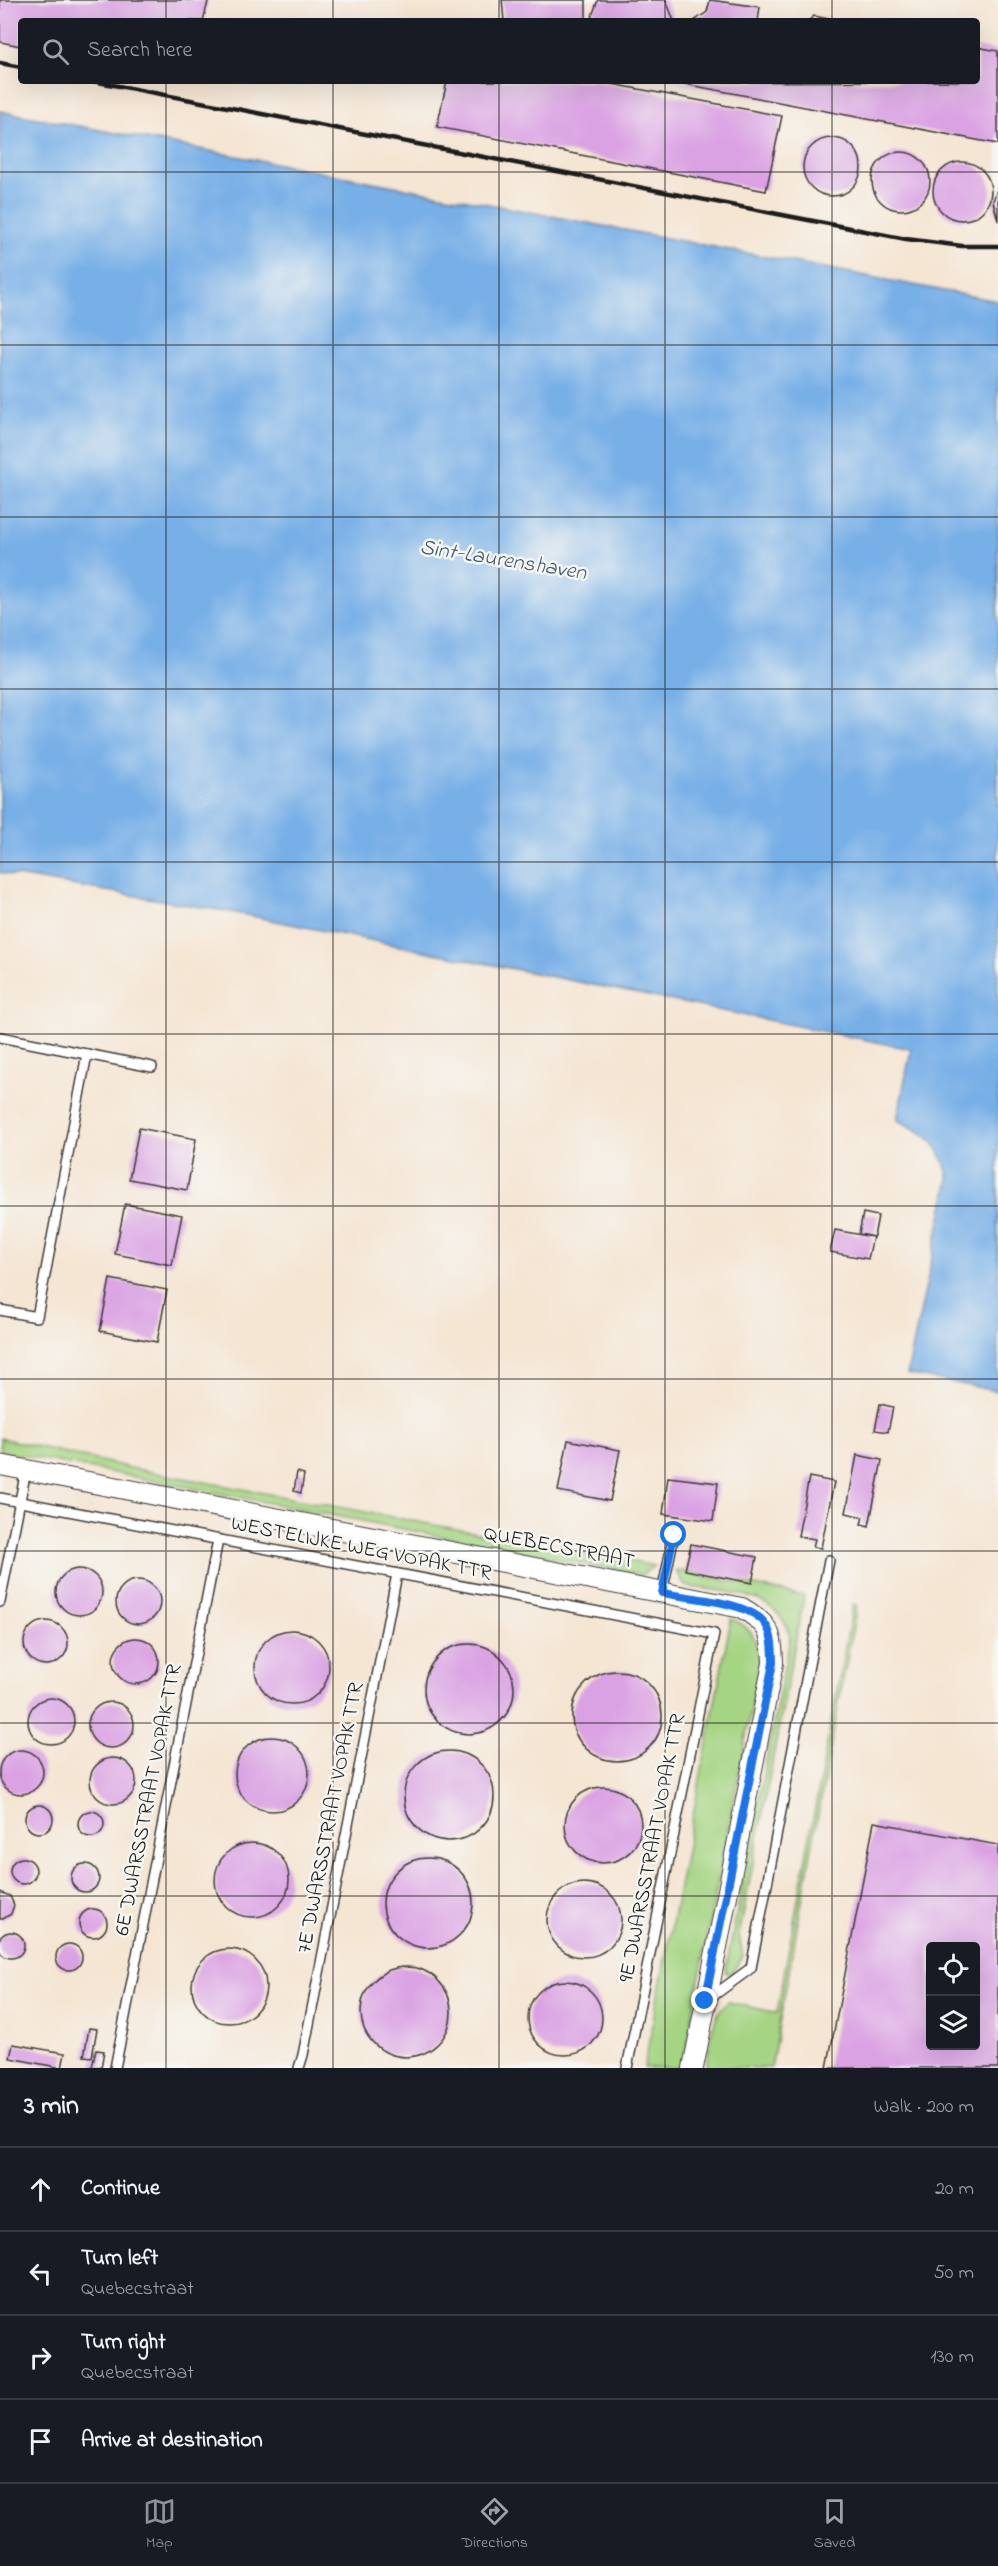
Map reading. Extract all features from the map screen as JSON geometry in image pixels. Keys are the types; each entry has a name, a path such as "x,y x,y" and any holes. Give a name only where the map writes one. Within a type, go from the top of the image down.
{"street":[{"name":"QUEBECSTRAAT","path":"0,1465 742,1608 762,1619 772,1644 773,1663 693,2068"}],"lane":[{"path":"0,1037 152,1067"},
{"path":"0,1310 37,1317 87,1054"},
{"path":"0,1602 26,1470"},
{"name":"WESTELIJKE WEG VOPAK TTR","path":"0,1498 714,1634"},
{"path":"662,1593 674,1535"},
{"name":"6E DWARSSTRAAT VOPAK TTR","path":"116,2068 218,1540"},
{"path":"705,2001 751,1968 829,1560"},
{"name":"7E DWARSSTRAAT VOPAK TTR","path":"299,2068 397,1574"},
{"name":"9E DWARSSTRAAT VOPAK TTR","path":"627,2068 714,1634"}],"green space":[{"path":"0,1438 135,1469 654,1566 641,1575 0,1451"},
{"path":"676,1570 804,1596 739,1936 743,1956 732,1974 726,1973 726,1968 790,1638 784,1622 763,1602 733,1593 685,1586"},
{"path":"853,1604 857,1605 771,2068 706,2068 714,2023 728,2002 777,2013"},
{"path":"731,1619 745,1626 754,1637 759,1668 682,2068 644,2068"}],"water":[{"name":"Sint-Laurenshaven","path":"0,111 998,301 998,1391 907,1374 949,1179 942,1157 932,1142 918,1130 897,1120 911,1049 231,912 0,873"}],"building":[{"path":"0,0 205,0 208,2 204,18 18,18 18,45 0,42"},
{"path":"502,0 586,0 586,18 504,18"},
{"path":"598,0 666,0 673,18 591,18"},
{"path":"710,0 760,7 758,18 698,18 707,12"},
{"path":"980,48 998,51 998,144 684,84 980,84"},
{"path":"446,84 612,84 782,116 766,191 437,127"},
{"path":"832,138 843,140 856,151 861,167 859,178 848,191 832,196 821,194 808,183 803,167 805,156 816,143"},
{"path":"901,152 912,154 925,165 930,181 928,192 917,205 901,210 890,208 877,197 872,181 874,170 885,157"},
{"path":"962,162 973,164 986,175 991,191 989,202 978,215 962,220 951,218 938,207 933,191 935,180 946,167"},
{"path":"998,187 998,221 993,201"},
{"path":"139,1128 196,1139 187,1190 129,1179"},
{"path":"125,1204 182,1215 172,1265 115,1254"},
{"path":"863,1213 878,1216 874,1237 859,1234"},
{"path":"835,1230 873,1237 868,1259 830,1252"},
{"path":"110,1279 167,1290 157,1342 100,1331"},
{"path":"880,1404 893,1407 888,1432 875,1430"},
{"path":"568,1440 620,1450 610,1501 558,1491"},
{"path":"857,1455 882,1460 869,1526 861,1524 863,1517 846,1513"},
{"path":"297,1472 304,1474 301,1493 294,1491"},
{"path":"668,1477 718,1483 713,1521 663,1514"},
{"path":"809,1477 834,1482 821,1548 813,1547 815,1539 798,1536"},
{"path":"691,1544 757,1557 752,1583 685,1570"},
{"path":"79,1569 95,1576 102,1592 95,1608 79,1615 63,1608 56,1592 63,1576"},
{"path":"138,1580 153,1587 160,1602 153,1617 138,1624 123,1617 116,1602 123,1587"},
{"path":"46,1621 55,1622 62,1627 67,1634 67,1652 62,1659 55,1664 46,1665 37,1664 30,1659 25,1652 24,1643 25,1634 30,1627 37,1622"},
{"path":"292,1630 313,1636 323,1646 329,1667 323,1688 313,1698 292,1704 271,1698 261,1688 255,1667 261,1646 271,1636"},
{"path":"136,1638 152,1645 159,1661 152,1677 136,1684 120,1677 113,1661 120,1645"},
{"path":"469,1644 486,1648 501,1657 510,1672 514,1689 510,1706 501,1721 486,1730 469,1734 452,1730 437,1721 428,1706 424,1689 428,1672 437,1657 452,1648"},
{"path":"617,1671 634,1675 649,1684 658,1699 662,1716 658,1733 649,1748 634,1757 617,1761 600,1757 585,1748 576,1733 572,1716 576,1699 585,1684 600,1675"},
{"path":"51,1698 67,1705 74,1721 67,1737 51,1744 35,1737 28,1721 35,1705"},
{"path":"111,1702 127,1709 134,1725 127,1741 111,1748 95,1741 88,1725 95,1709"},
{"path":"272,1737 293,1743 303,1753 309,1774 303,1795 293,1805 272,1811 251,1805 241,1795 235,1774 241,1753 251,1743"},
{"path":"21,1750 30,1751 37,1756 42,1763 42,1781 37,1788 30,1793 21,1794 12,1793 5,1788 0,1781 -1,1772 0,1763 5,1756 12,1751"},
{"path":"449,1751 474,1759 486,1771 494,1796 486,1821 474,1833 449,1841 424,1833 412,1821 404,1796 412,1771 424,1759"},
{"path":"113,1758 129,1765 136,1781 129,1797 113,1804 97,1797 90,1781 97,1765"},
{"path":"603,1787 618,1790 630,1798 638,1810 641,1825 638,1840 630,1852 618,1860 603,1863 588,1860 576,1852 568,1840 565,1825 568,1810 576,1798 588,1790"},
{"path":"39,1805 49,1809 53,1819 49,1829 39,1833 29,1829 25,1819 29,1809"},
{"path":"91,1811 101,1814 104,1824 101,1834 91,1837 81,1834 78,1824 81,1814"},
{"path":"874,1822 998,1845 998,2068 827,2068"},
{"path":"252,1843 273,1849 283,1859 289,1880 283,1901 273,1911 252,1917 231,1911 221,1901 215,1880 221,1859 231,1849"},
{"path":"23,1858 33,1861 36,1871 33,1881 23,1884 13,1881 10,1871 13,1861"},
{"path":"428,1858 453,1866 465,1878 473,1903 465,1928 453,1940 428,1948 403,1940 391,1928 383,1903 391,1878 403,1866"},
{"path":"85,1864 95,1868 99,1878 95,1888 85,1892 75,1888 71,1878 75,1868"},
{"path":"591,1883 611,1893 619,1906 621,1920 619,1934 611,1947 598,1955 577,1957 557,1947 549,1934 547,1913 557,1893 570,1885"},
{"path":"0,1892 10,1896 14,1905 11,1914 3,1919 0,1919"},
{"path":"93,1909 103,1913 107,1923 103,1933 93,1937 83,1933 79,1923 83,1913"},
{"path":"6,1933 16,1933 23,1940 23,1950 16,1957 6,1957 -1,1950 -1,1940"},
{"path":"69,1944 78,1948 82,1957 78,1966 69,1970 60,1966 56,1957 60,1948"},
{"path":"229,1949 243,1952 255,1960 263,1972 266,1986 263,2000 255,2012 243,2020 229,2023 215,2020 203,2012 195,2000 192,1986 195,1972 203,1960 215,1952"},
{"path":"406,1967 431,1975 443,1987 451,2012 443,2037 431,2049 406,2057 381,2049 369,2037 361,2012 369,1987 381,1975"},
{"path":"558,1981 572,1981 586,1987 596,1997 602,2011 602,2025 596,2039 586,2049 572,2055 558,2055 544,2049 534,2039 528,2025 528,2011 534,1997 544,1987"},
{"path":"89,2028 97,2029 92,2057 84,2056"},
{"path":"13,2044 65,2053 62,2068 10,2058"},
{"path":"96,2050 104,2051 101,2068 92,2067"}],"railway":[{"path":"0,63 18,66"},
{"path":"108,84 906,239 962,246 998,246"}],"route":[{"path":"674,1535 662,1593 742,1608 762,1619 769,1631 772,1644 773,1663 705,2001"}]}
